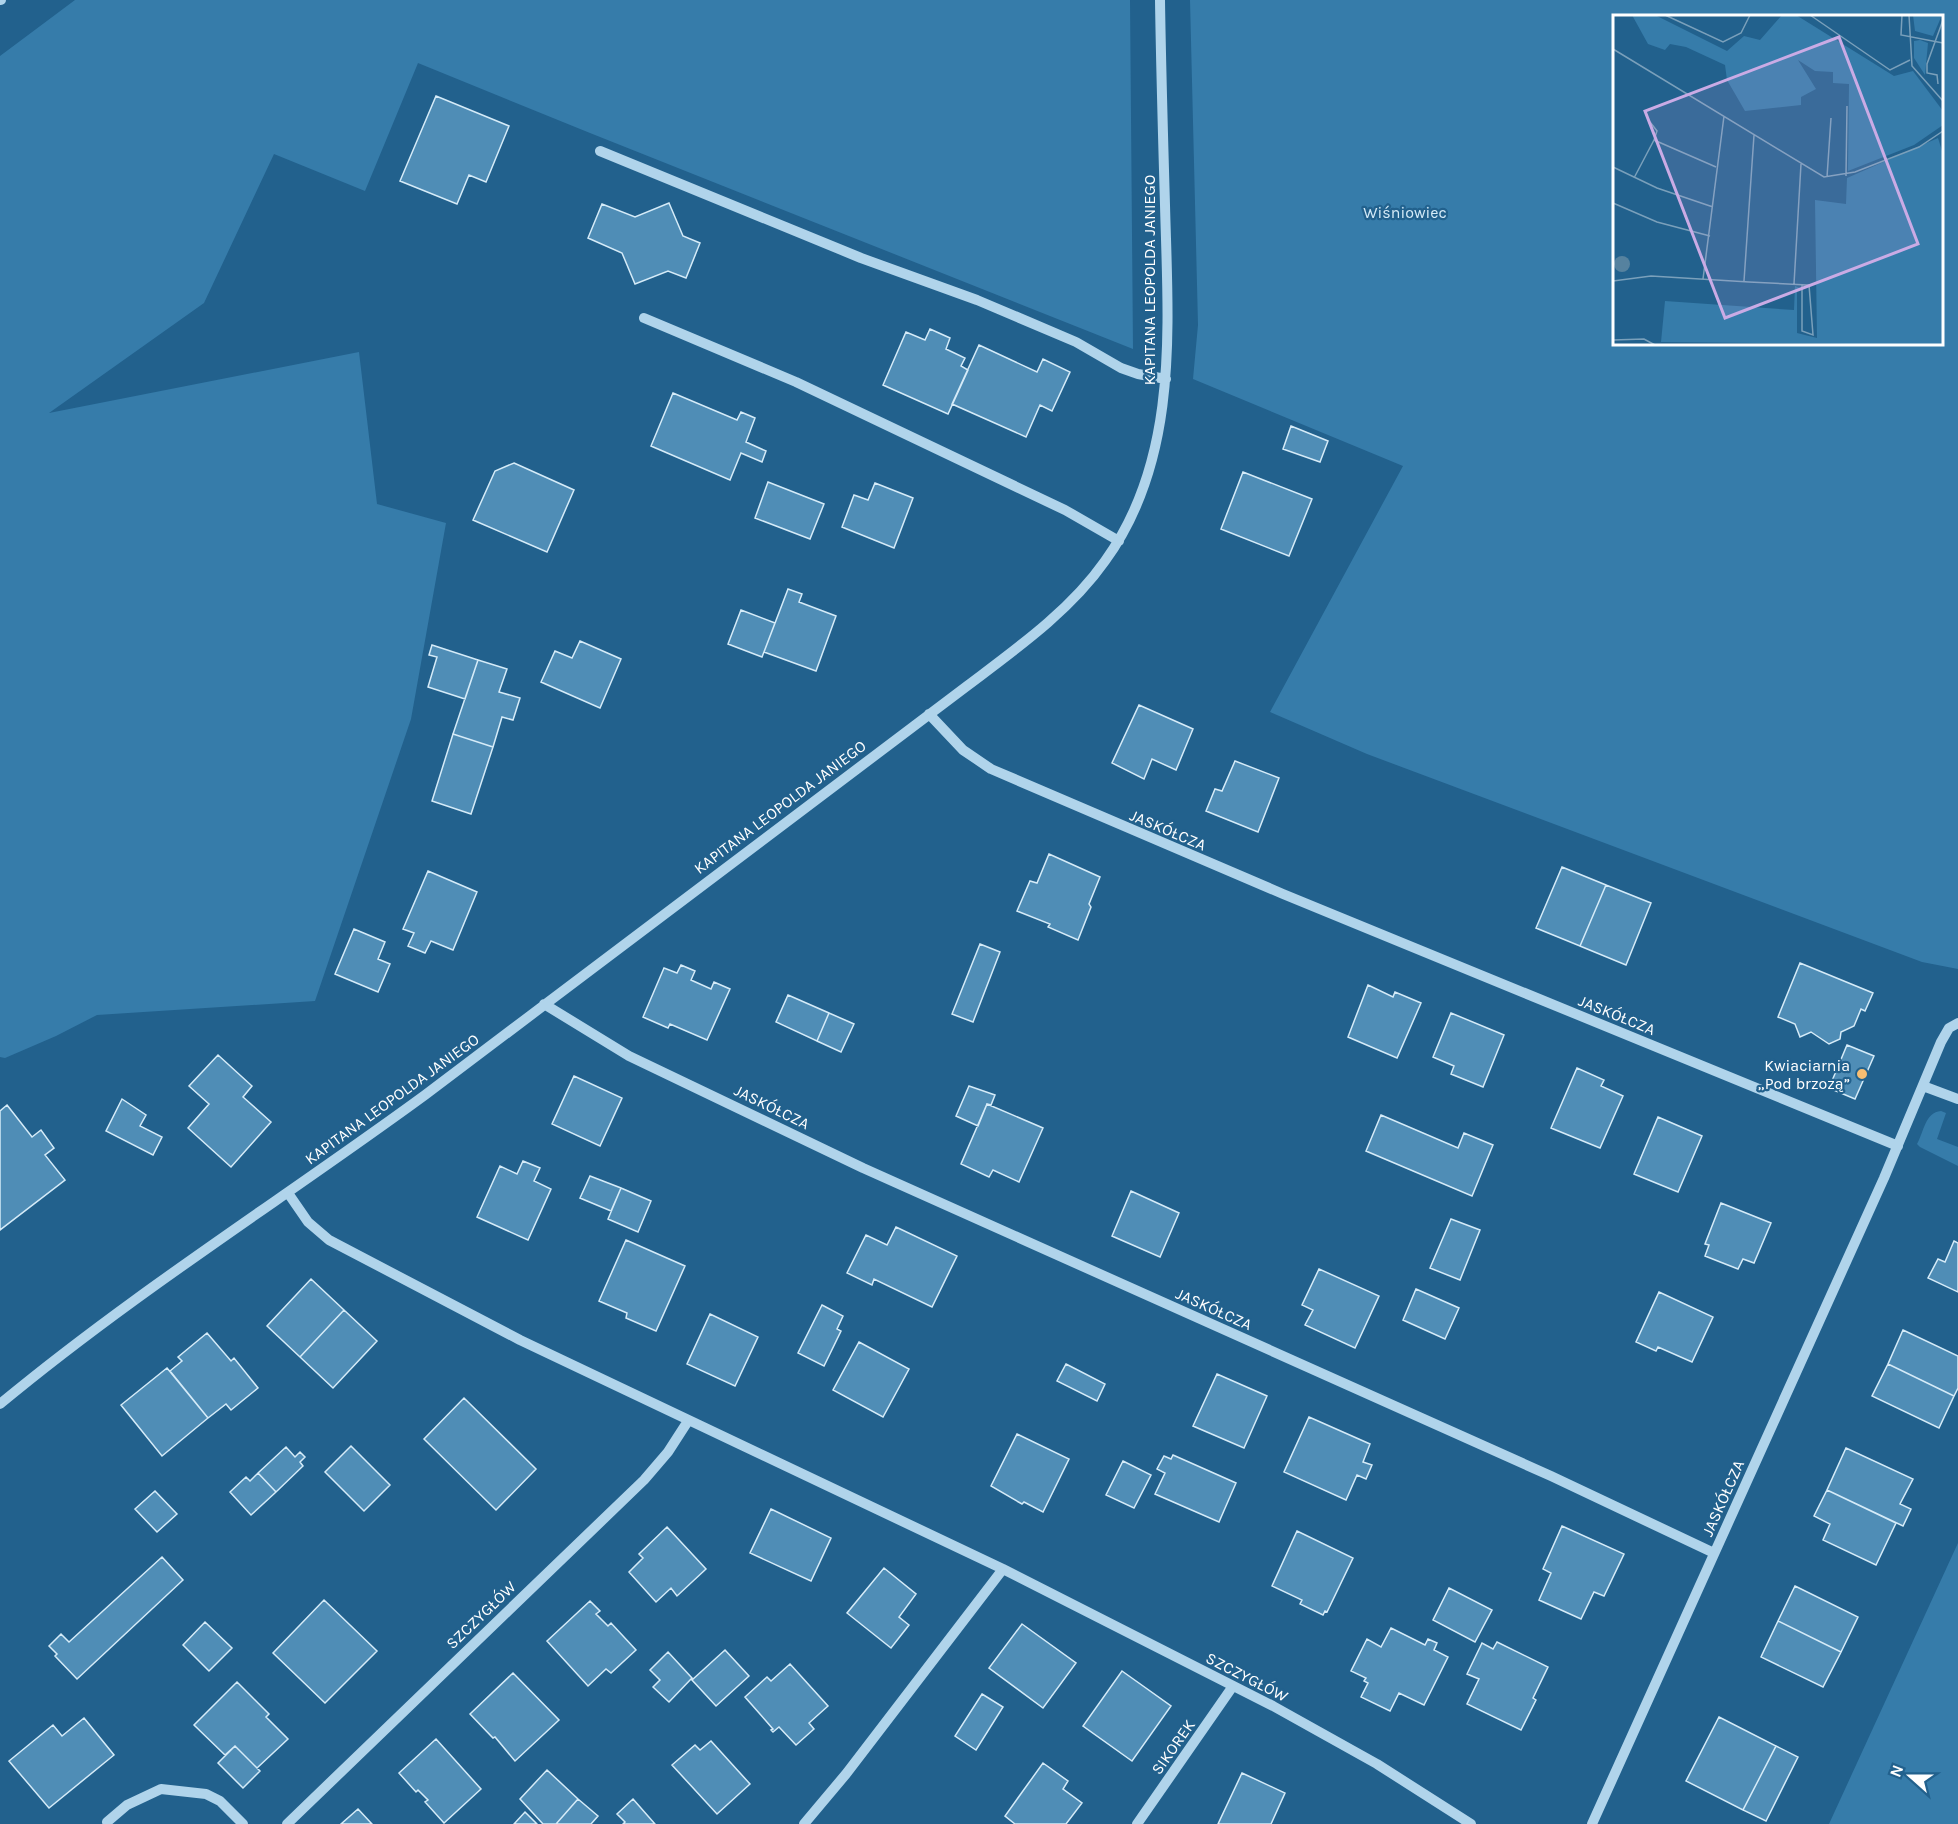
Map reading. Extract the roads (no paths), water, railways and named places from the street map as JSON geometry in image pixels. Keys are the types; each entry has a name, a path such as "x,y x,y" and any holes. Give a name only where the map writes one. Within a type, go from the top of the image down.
{"street":[{"name":"KAPITANA LEOPOLDA JANIEGO","path":"0,1404 101,1324 425,1095 1016,648 1070,602 1094,577 1119,541 1140,495 1157,440 1166,379 1167,291 1160,0"},
{"path":"600,151 861,258 977,300 1076,342 1121,368 1166,379"},
{"path":"644,318 796,382 1065,510 1119,541"},
{"name":"JASKÓŁCZA","path":"929,714 963,750 991,769 1283,894 1898,1146 1592,1824"},
{"name":"JASKÓŁCZA","path":"544,1004 629,1056 863,1168 1511,1458 1714,1553"},
{"path":"1898,1146 1941,1042 1949,1028 1958,1023"},
{"path":"1923,1086 1958,1099"},
{"name":"SZCZYGŁÓW","path":"288,1193 308,1222 328,1240 520,1340 1003,1569 1233,1686 1319,1730 1471,1824"},
{"name":"SZCZYGŁÓW","path":"287,1824 644,1480 668,1452 688,1421"},
{"path":"804,1824 846,1774 1003,1569"},
{"name":"SIKOREK","path":"1137,1824 1233,1686"},
{"path":"107,1822 127,1805 161,1789 206,1794 220,1801 243,1824"}],"place":[{"name":"Kwiaciarnia „Pod brzozą”","path":"1862,1074"}],"park label":[{"name":"Wiśniowiec","path":"1405,212"}]}
